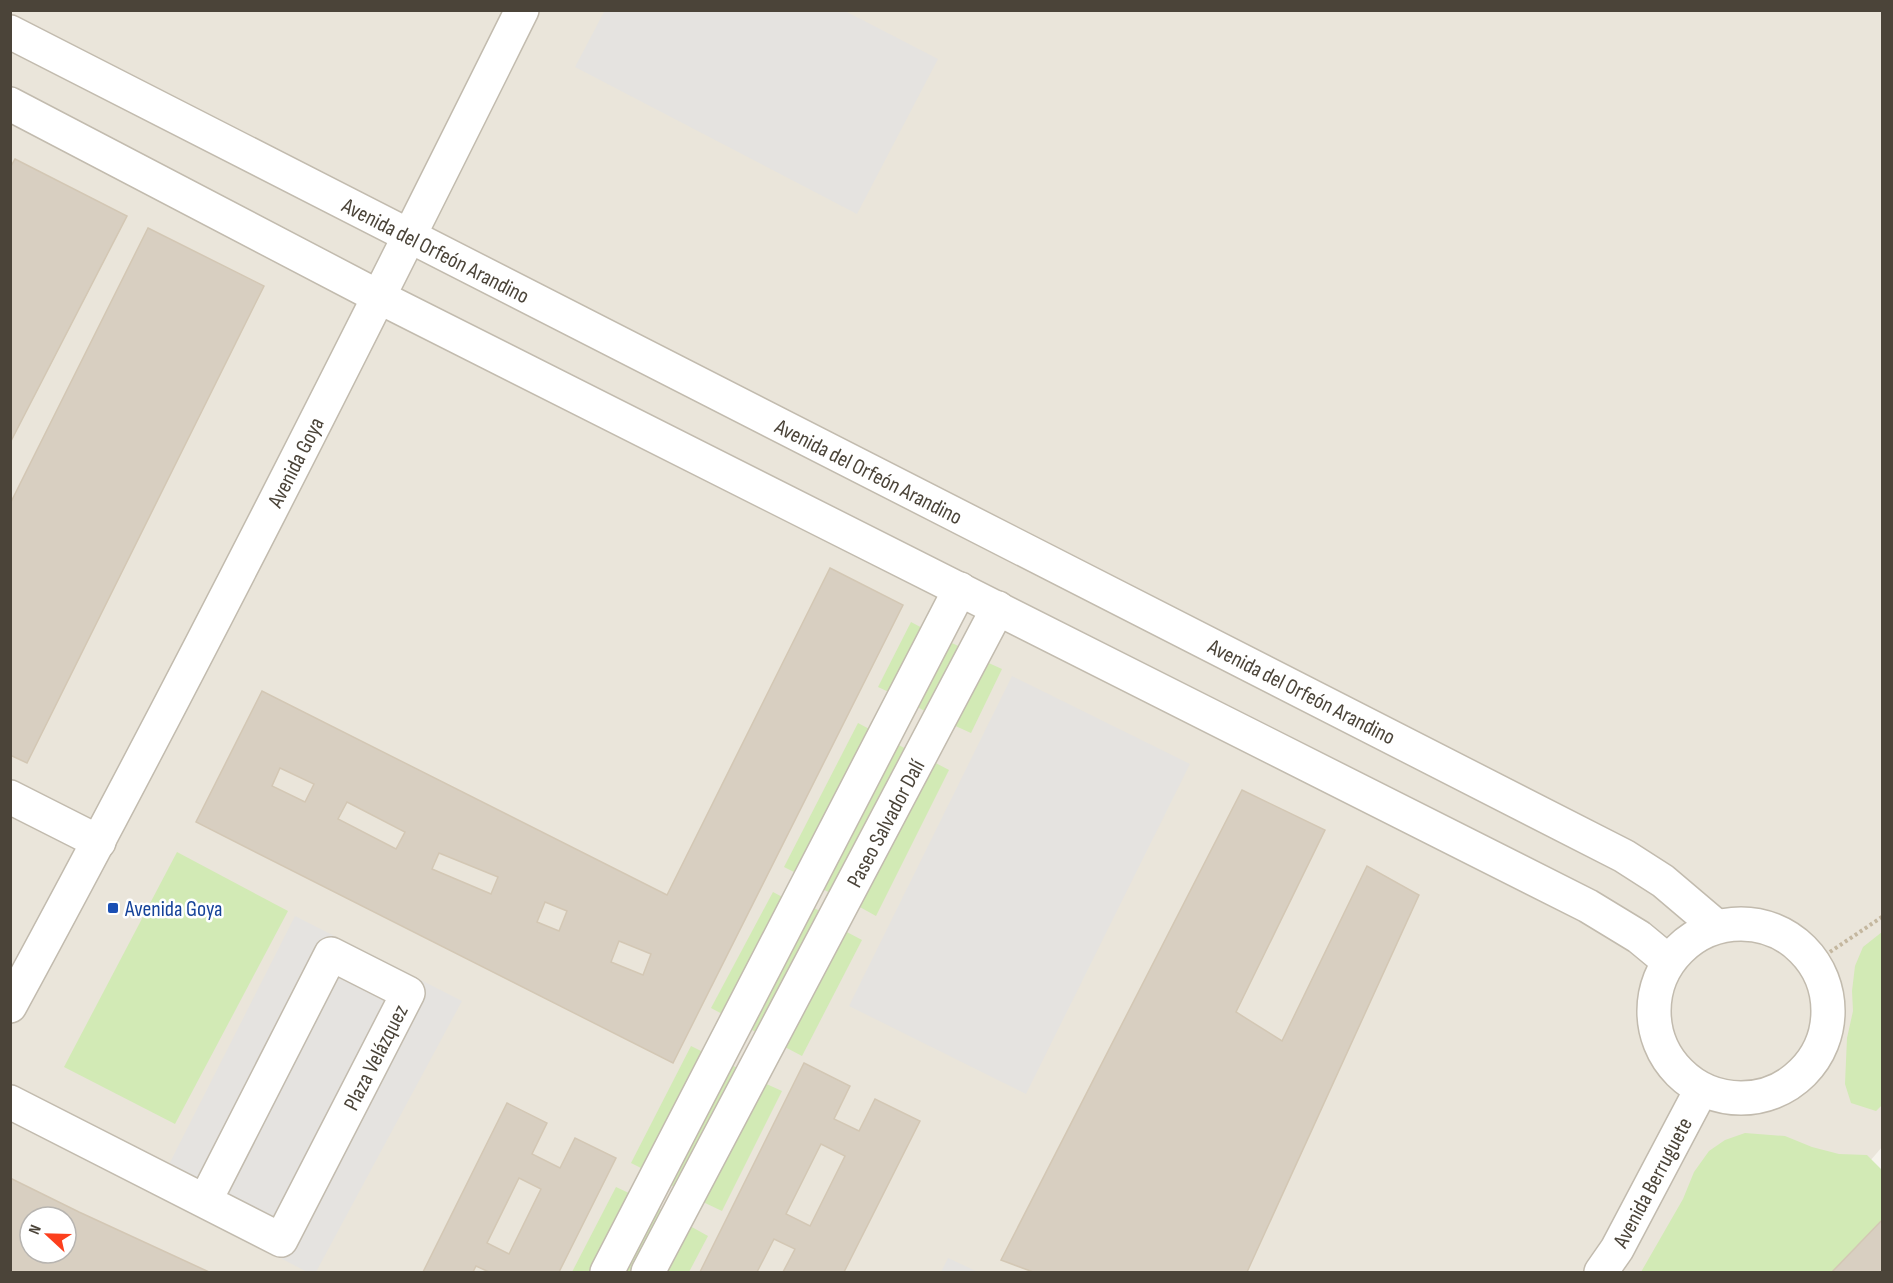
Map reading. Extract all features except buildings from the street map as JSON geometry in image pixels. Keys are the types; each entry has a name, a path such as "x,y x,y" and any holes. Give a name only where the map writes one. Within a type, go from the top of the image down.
{"street":[{"name":"Avenida Goya","path":"10,1006 99,842 380,297 522,10"},
{"name":"Avenida del Orfeón Arandino","path":"10,32 1624,856 1663,881 1716,926"},
{"path":"10,104 380,297 1588,906 1639,937 1668,961"},
{"name":"Paseo Salvador Dalí","path":"608,1272 960,589"},
{"name":"Paseo Salvador Dalí","path":"648,1272 998,608"},
{"name":"Paseo Salvador Dalí","path":"893,717 931,736"},
{"path":"10,797 99,842"},
{"name":"Paseo Salvador Dalí","path":"804,891 839,910"},
{"path":"1754,923 1789,936 1815,963 1829,1006 1820,1051 1790,1085 1746,1099 1701,1090 1673,1067 1656,1034 1655,996 1668,961 1689,939 1716,926 1754,923"},
{"name":"Plaza Velázquez","path":"10,1102 281,1240 408,993 331,954 205,1201"},
{"path":"725,1044 760,1060"},
{"name":"Avenida Berruguete","path":"1601,1272 1617,1249 1701,1090"},
{"path":"650,1190 683,1206"}],"path":[{"path":"1815,963 1882,917"}],"shaded area":[{"path":"605,10 845,11 938,59 857,214 575,67"},
{"path":"10,11 1882,11 1882,1147 1775,1272 11,1272"},
{"path":"1012,676 1190,764 1026,1094 849,1006"},
{"path":"295,916 462,1001 316,1272 307,1272 155,1192"},
{"path":"948,1258 978,1272 941,1272"}],"green space":[{"path":"911,622 926,630 893,694 878,687"},
{"path":"943,639 965,649 932,715 912,704"},
{"path":"982,660 1002,669 971,733 951,724"},
{"path":"858,723 873,731 800,875 784,867"},
{"path":"891,741 910,751 839,897 818,887"},
{"path":"930,760 949,770 876,916 858,906"},
{"path":"177,852 288,911 175,1124 64,1067"},
{"path":"773,892 788,900 726,1016 711,1008"},
{"path":"806,904 826,914 766,1037 746,1027"},
{"path":"843,930 862,940 802,1056 783,1046"},
{"path":"1882,932 1882,1105 1876,1111 1851,1103 1845,1084 1847,1038 1853,1011 1852,991 1855,966 1863,947"},
{"path":"691,1046 707,1054 647,1171 631,1163"},
{"path":"725,1062 746,1072 686,1193 665,1182"},
{"path":"762,1082 782,1091 722,1211 703,1202"},
{"path":"1745,1133 1785,1136 1812,1147 1839,1154 1867,1155 1882,1170 1882,1220 1832,1272 1641,1272 1683,1199 1694,1172 1709,1151 1725,1140"},
{"path":"616,1187 633,1195 594,1272 572,1272"},
{"path":"651,1205 673,1215 644,1272 617,1272"},
{"path":"690,1226 708,1236 689,1272 666,1272"}],"place":[{"name":"Avenida Goya","path":"113,908"}]}
